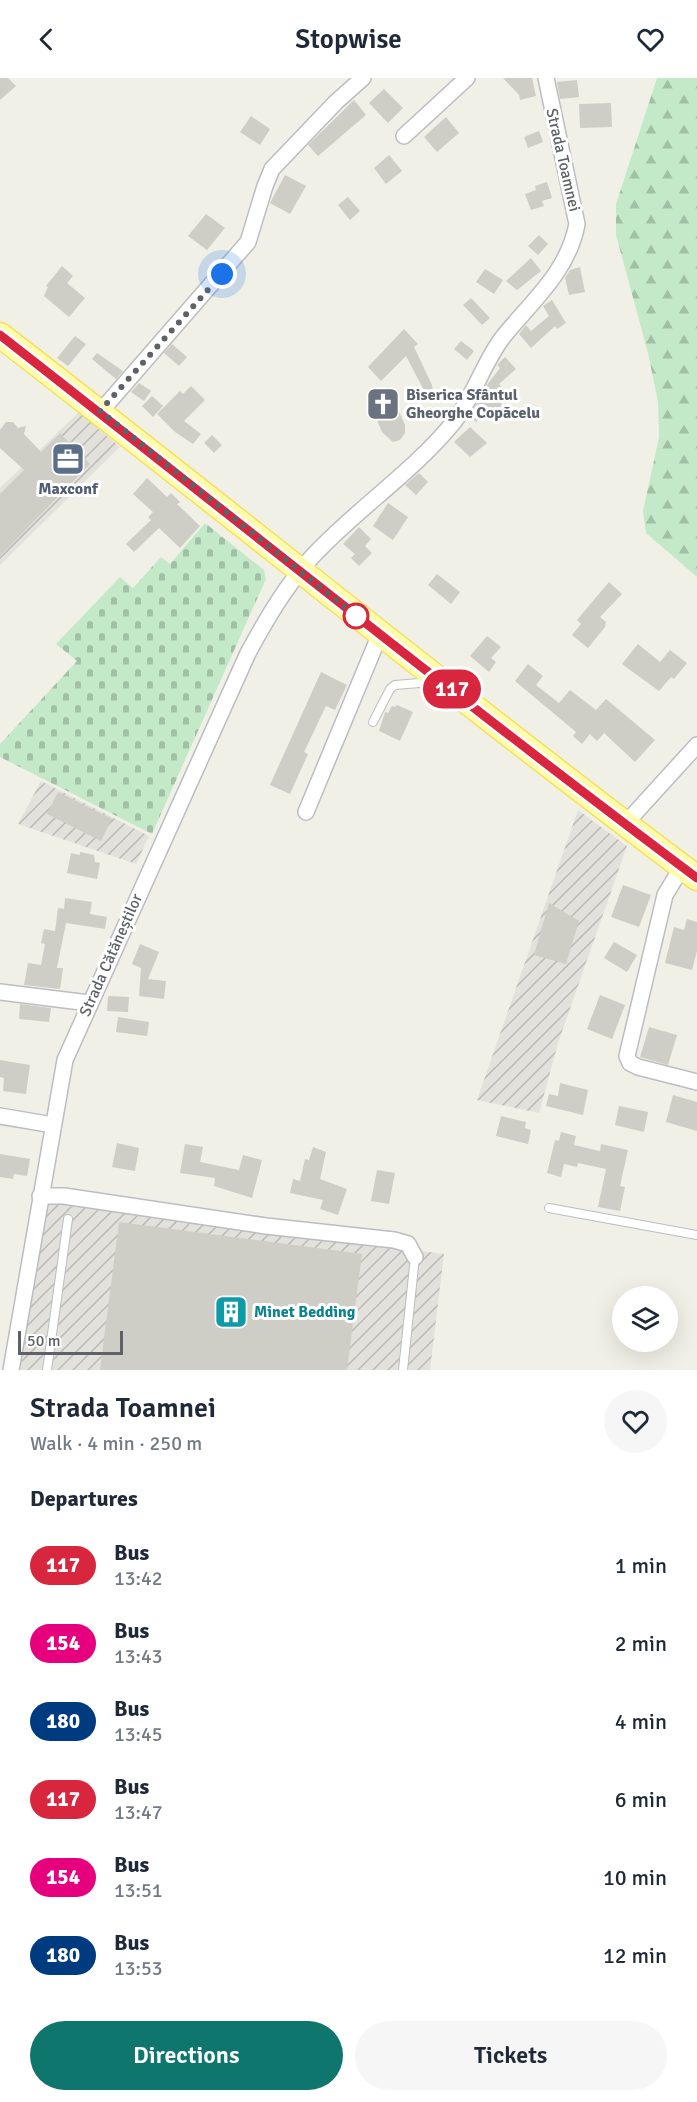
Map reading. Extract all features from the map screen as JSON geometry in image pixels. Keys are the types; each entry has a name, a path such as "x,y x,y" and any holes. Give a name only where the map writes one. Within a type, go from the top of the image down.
{"main road":[{"path":"0,335 100,411 380,634 690,872"}],"street":[{"path":"100,411 248,242 272,169 336,102 363,78"},
{"path":"404,136 467,78"},
{"name":"Strada Toamnei","path":"301,572 311,558 430,448 453,423 502,339 551,284 565,261 574,240 577,224 546,78"},
{"name":"Strada Cătăneștilor","path":"11,1370 65,1060 248,653 279,600 301,572"},
{"path":"306,812 380,634"},
{"path":"626,823 697,745"},
{"path":"690,872 665,895 627,1056 630,1063 638,1067 697,1082"},
{"path":"0,992 89,1003"},
{"path":"0,1116 53,1125"},
{"path":"40,1196 64,1196 266,1226 394,1240 408,1244 415,1257"}],"lane":[{"path":"373,722 390,689 395,685 443,682"},
{"path":"549,1208 697,1235"},
{"path":"47,1370 68,1219"},
{"path":"403,1370 415,1257"}],"shaded area":[{"path":"79,412 120,447 0,565 0,488"},
{"path":"41,781 149,836 136,864 18,824"},
{"path":"578,810 627,846 559,1040 539,1113 477,1100"},
{"path":"47,1200 444,1254 430,1370 20,1370"}],"green space":[{"path":"657,78 697,78 697,577 646,533 643,511 659,437 658,402 648,353 616,235 616,204"},
{"path":"205,523 264,570 266,579 152,834 0,757 0,744 77,661 56,644 120,577 133,588 161,557 170,564"}],"building":[{"path":"0,78 8,78 16,86 0,100"},
{"path":"503,78 532,78 536,96 520,100 519,95"},
{"path":"577,80 579,97 560,99 557,82"},
{"path":"384,89 403,108 388,123 369,103"},
{"path":"354,100 366,115 318,156 308,145"},
{"path":"611,103 612,127 580,128 579,104"},
{"path":"251,116 270,129 260,145 240,132"},
{"path":"446,117 459,133 437,152 424,137"},
{"path":"539,131 543,142 528,148 524,137"},
{"path":"389,155 402,171 386,184 374,168"},
{"path":"285,175 306,186 290,214 270,203"},
{"path":"547,182 552,198 542,201 544,206 531,210 525,194 536,190 535,186"},
{"path":"348,197 360,211 350,220 338,205"},
{"path":"206,214 225,228 207,250 188,236"},
{"path":"539,235 548,244 538,255 528,246"},
{"path":"531,258 541,271 517,290 506,281"},
{"path":"62,266 73,276 67,283 85,298 69,317 44,296 48,287 46,286"},
{"path":"580,267 585,292 569,295 565,278 570,270"},
{"path":"485,269 503,280 494,294 476,282"},
{"path":"471,298 490,318 482,325 463,305"},
{"path":"552,300 566,323 557,329 555,326 531,348 519,334 526,325 531,331 549,316 543,306"},
{"path":"404,329 418,344 414,347 432,385 433,391 426,394 406,356 381,381 368,367"},
{"path":"75,336 86,344 68,366 57,358"},
{"path":"461,341 474,351 467,360 454,349"},
{"path":"172,344 187,357 179,366 164,353"},
{"path":"97,353 123,371 116,379 92,359"},
{"path":"505,357 516,369 499,384 502,387 494,394 486,386 500,368 497,365"},
{"path":"139,383 151,391 144,401 131,392"},
{"path":"191,386 205,400 184,421 201,434 193,444 175,432 157,414 180,391 183,394"},
{"path":"388,387 405,425 405,433 400,440 393,442 382,432 367,396"},
{"path":"490,391 506,409 497,417 490,409 476,422 470,416 477,403"},
{"path":"152,396 163,406 153,417 142,406"},
{"path":"6,422 13,422 18,428 26,426 24,434 41,452 60,433 90,464 0,556 0,494 24,470 0,448 0,430"},
{"path":"470,427 487,443 470,457 454,442"},
{"path":"212,435 222,445 214,453 204,443"},
{"path":"419,473 428,482 416,495 405,485"},
{"path":"147,478 167,497 171,493 180,502 177,504 200,526 180,548 159,528 134,552 126,544 151,520 148,517 153,512 133,494"},
{"path":"388,503 408,517 393,540 373,526"},
{"path":"359,527 371,539 365,546 372,553 359,566 351,558 355,554 343,544"},
{"path":"437,574 460,592 451,604 428,585"},
{"path":"609,582 622,594 600,617 606,622 605,627 588,648 572,635 581,624 577,620"},
{"path":"487,636 501,647 491,658 496,662 489,672 470,656"},
{"path":"638,644 660,662 670,650 687,663 674,679 671,677 659,691 622,664"},
{"path":"528,664 543,676 536,685 559,703 570,690 596,710 606,699 655,740 635,762 604,733 597,741 590,734 582,744 573,736 576,732 515,681"},
{"path":"321,672 347,685 335,710 326,706 304,752 308,754 290,794 270,785"},
{"path":"397,705 413,712 400,741 379,731 385,712 388,713 392,706"},
{"path":"58,792 112,819 101,841 47,814"},
{"path":"80,852 94,855 95,862 100,863 97,879 67,873 71,853 80,855"},
{"path":"623,885 651,895 639,927 611,917"},
{"path":"65,898 92,902 90,914 107,917 105,929 66,923 57,968 63,968 60,989 24,985 28,963 41,965 45,944 41,943 44,929 55,931 58,908 64,909"},
{"path":"549,903 579,921 566,964 534,955"},
{"path":"687,919 697,922 697,951 692,970 665,963 674,927 684,930"},
{"path":"614,942 637,955 627,972 604,958"},
{"path":"140,944 159,952 148,979 166,981 164,999 139,996 141,968 132,964"},
{"path":"600,995 625,1005 612,1039 587,1029"},
{"path":"108,996 129,997 128,1012 107,1011"},
{"path":"20,1004 51,1008 49,1022 19,1019"},
{"path":"118,1017 149,1022 147,1036 116,1032"},
{"path":"649,1027 677,1035 668,1065 640,1057"},
{"path":"0,1060 30,1065 26,1094 3,1091 4,1078 0,1077"},
{"path":"560,1083 588,1090 583,1115 546,1106 549,1094 558,1096"},
{"path":"673,1095 697,1102 697,1131 666,1122"},
{"path":"619,1106 648,1112 644,1132 615,1125"},
{"path":"501,1116 526,1122 525,1128 531,1130 528,1144 496,1136"},
{"path":"561,1132 576,1136 574,1145 600,1151 601,1144 628,1150 620,1186 625,1187 620,1211 598,1207 606,1169 578,1163 577,1167 564,1164 561,1177 547,1173 555,1140 559,1141"},
{"path":"117,1143 139,1148 135,1171 112,1167"},
{"path":"185,1144 203,1147 200,1162 239,1170 243,1155 262,1160 252,1198 214,1186 215,1178 180,1173"},
{"path":"313,1147 326,1152 320,1179 347,1189 338,1215 320,1209 323,1200 290,1193 293,1179 300,1181 305,1159 309,1160"},
{"path":"0,1154 30,1159 27,1176 14,1174 13,1179 0,1177"},
{"path":"377,1170 395,1173 389,1204 371,1201"},
{"name":"Minet Bedding","path":"119,1222 362,1254 347,1370 100,1370"}],"bus line":[{"name":"117","path":"0,335 100,411 380,634 697,878"}],"place":[{"name":"Biserica Sfântul Gheorghe Copăcelu","path":"383,404"},
{"name":"Maxconf","path":"68,459"},
{"name":"Minet Bedding","path":"231,1312"}],"route":[{"path":"222,274 100,411 364,622 356,616"}]}
